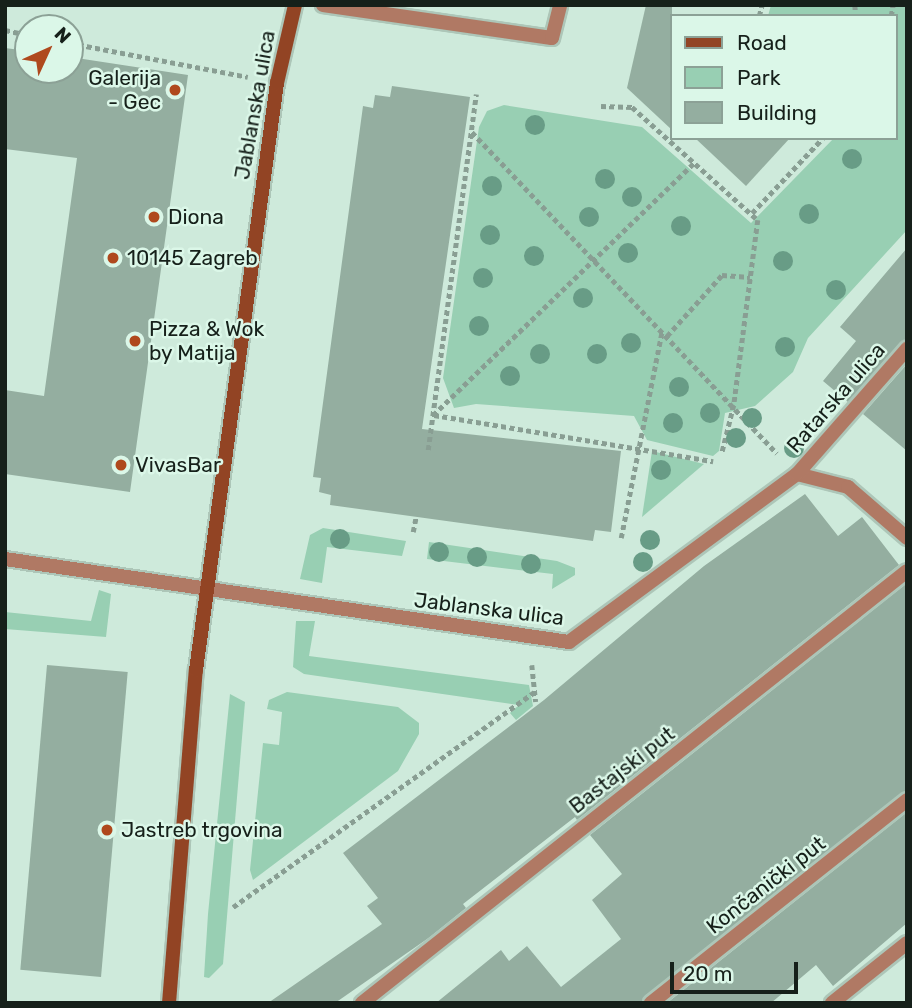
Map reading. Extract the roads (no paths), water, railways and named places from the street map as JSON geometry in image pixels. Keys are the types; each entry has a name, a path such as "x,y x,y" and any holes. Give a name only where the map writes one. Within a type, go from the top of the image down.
{"street":[{"name":"Jablanska ulica","path":"169,1003 184,787 207,587 276,83 295,5"},
{"path":"323,5 552,38 560,5"},
{"name":"Ratarska ulica","path":"797,474 907,349"},
{"name":"Jablanska ulica","path":"207,587 569,642 797,474"},
{"path":"797,474 848,487 907,538"},
{"path":"5,559 207,587"},
{"name":"Bastajski put","path":"362,1003 907,571"},
{"name":"Končanički put","path":"651,1003 907,800"},
{"path":"832,1003 907,943"}],"place":[{"name":"Galerija - Gec","path":"175,90"},
{"name":"Diona","path":"154,217"},
{"name":"10145 Zagreb","path":"113,258"},
{"name":"Pizza & Wok by Matija","path":"135,341"},
{"name":"VivasBar","path":"121,465"},
{"name":"Jastreb trgovina","path":"107,830"}]}
